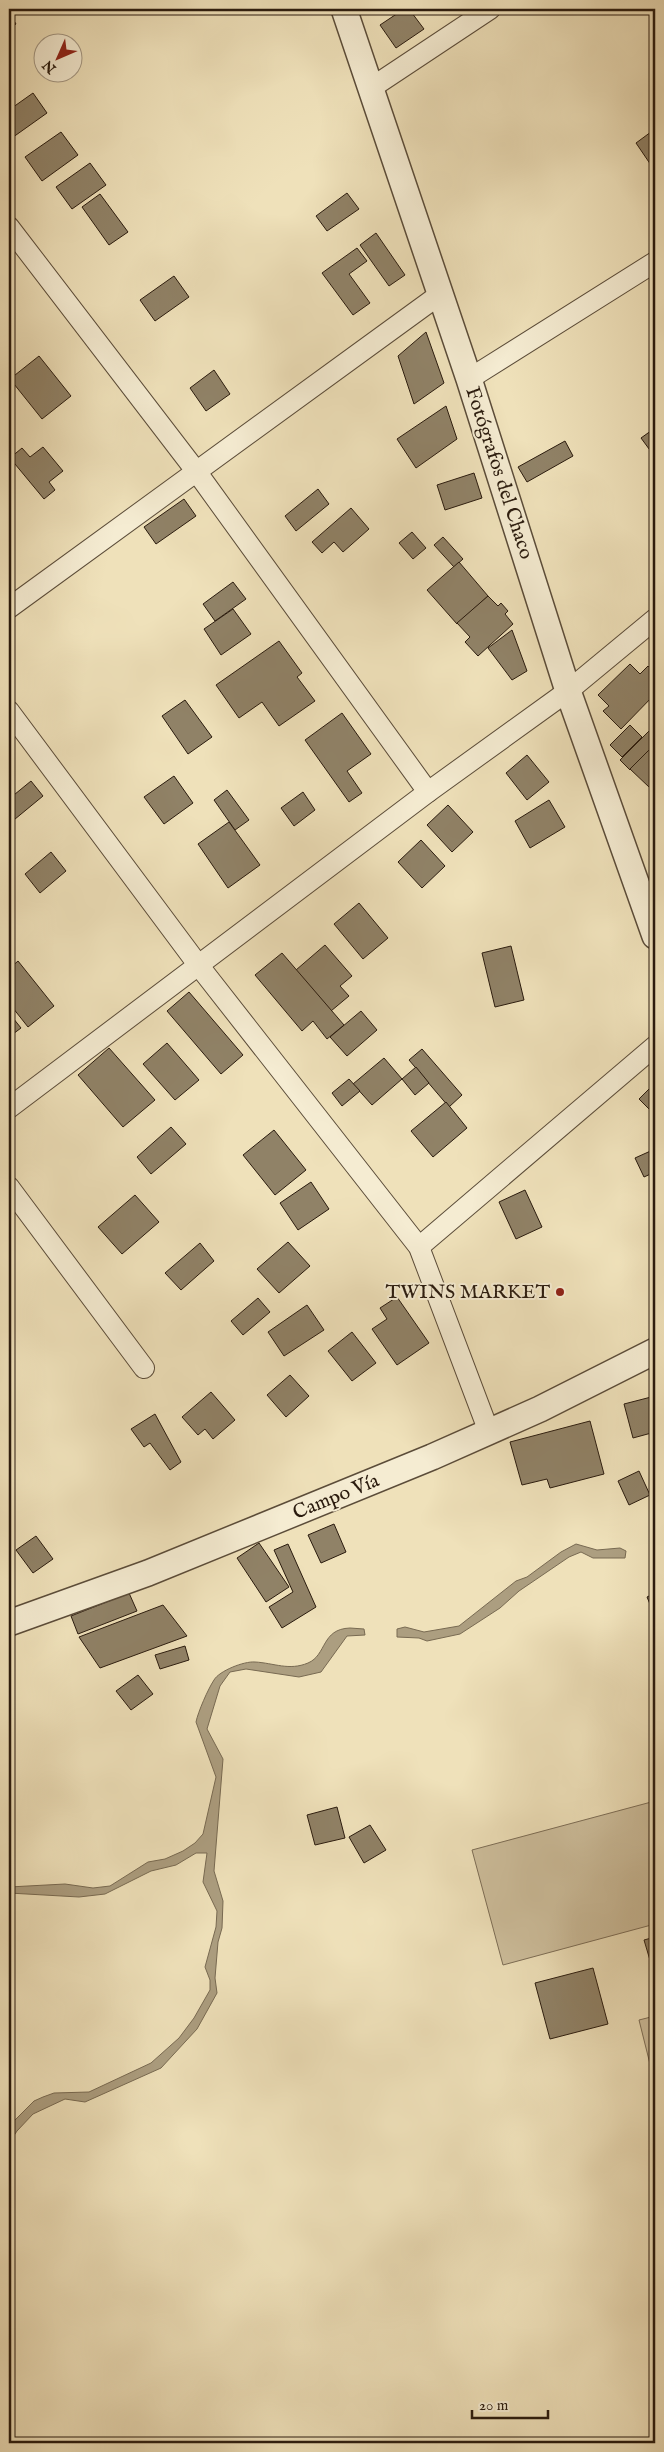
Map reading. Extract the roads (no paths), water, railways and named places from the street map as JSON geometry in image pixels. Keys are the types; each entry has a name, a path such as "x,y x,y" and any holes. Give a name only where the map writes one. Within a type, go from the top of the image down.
{"street":[{"name":"Fotógrafos del Chaco","path":"344,9 439,295 469,379 568,691 655,936"},
{"path":"370,88 490,9"},
{"path":"9,227 196,471 428,792"},
{"path":"469,379 655,262"},
{"path":"9,608 439,295"},
{"path":"9,1108 428,792 568,691 655,619"},
{"path":"9,711 198,966 419,1247 489,1432"},
{"path":"419,1247 655,1046"},
{"path":"9,1187 144,1368"},
{"name":"Campo Vía","path":"9,1623 148,1574 432,1457 540,1409 655,1351"}],"place":[{"name":"TWINS MARKET","path":"560,1292"}]}
